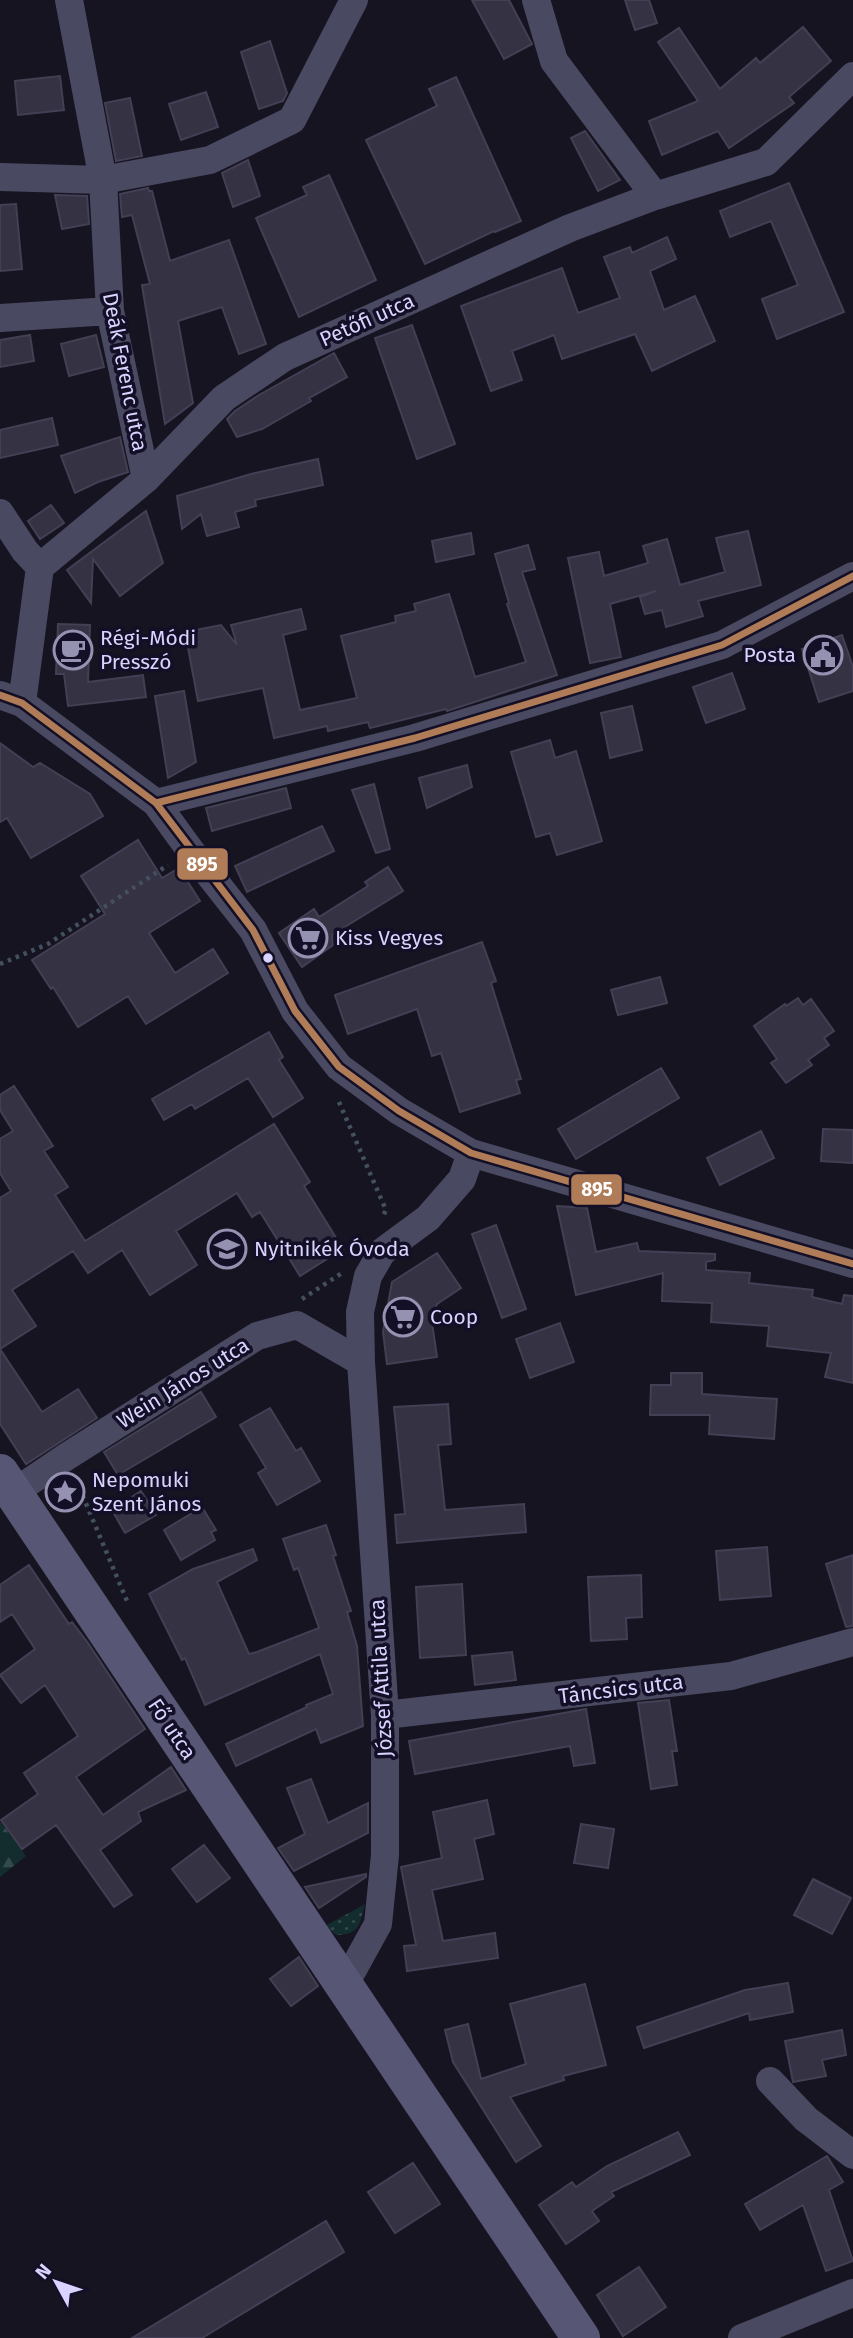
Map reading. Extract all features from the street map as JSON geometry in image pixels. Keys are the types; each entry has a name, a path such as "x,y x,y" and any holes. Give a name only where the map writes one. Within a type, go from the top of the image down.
{"main road":[{"name":"Fő utca","path":"7,1483 581,2338"}],"street":[{"name":"Deák Ferenc utca","path":"69,0 103,180 110,311 146,479"},
{"path":"0,177 103,180 210,160 292,120 354,0"},
{"path":"536,0 554,61 656,196"},
{"name":"Petőfi utca","path":"40,567 146,479 223,398 285,357 570,228 656,196 766,162 853,76"},
{"path":"0,318 110,311"},
{"path":"0,513 24,551 40,567 11,699 156,803 253,930 295,1011 339,1067 398,1111 471,1153 853,1264"},
{"path":"156,803 415,738 722,645 853,576"},
{"name":"József Attila utca","path":"345,1984 378,1924 385,1856 385,1715 360,1312 368,1276 382,1252 428,1218 462,1179 471,1153"},
{"name":"Wein János utca","path":"7,1483 66,1457 257,1336 297,1325 361,1362"},
{"name":"Táncsics utca","path":"385,1715 731,1675 853,1642"},
{"path":"770,2081 806,2119 853,2155"},
{"path":"743,2338 853,2293"}],"path":[{"path":"0,964 48,944 190,850"},
{"path":"339,1067 336,1095 386,1210 380,1221"},
{"path":"66,1457 130,1607"}],"green space":[{"path":"0,1821 26,1856 0,1877"},
{"path":"365,1904 360,1923 354,1931 336,1935 325,1926"}],"building":[{"path":"472,0 509,0 532,44 504,59"},
{"path":"625,0 649,0 657,23 635,30"},
{"path":"803,27 831,61 789,97 794,103 729,148 718,131 662,155 649,121 698,101 658,42 679,28 720,89 756,58 760,63"},
{"path":"270,41 287,93 283,101 259,109 241,52"},
{"path":"60,76 64,110 18,115 15,81"},
{"path":"456,77 521,221 425,264 366,140 437,106 429,89"},
{"path":"206,92 218,127 181,140 169,104"},
{"path":"130,98 142,156 116,161 105,103"},
{"path":"585,131 620,180 598,191 571,138"},
{"path":"248,160 260,196 233,207 222,173"},
{"path":"329,175 376,280 299,317 256,218 307,195 303,187"},
{"path":"789,183 844,312 777,339 762,299 798,285 771,221 730,237 720,211"},
{"path":"148,188 152,191 170,261 229,240 266,344 239,354 222,307 178,321 193,403 165,424 142,285 150,284 132,215 122,217 120,194"},
{"path":"55,195 87,196 89,224 62,229"},
{"path":"16,204 22,269 0,271 0,205"},
{"path":"667,237 676,259 650,271 664,310 695,296 715,341 652,371 635,334 562,359 554,335 512,351 522,380 491,391 461,306 562,268 578,313 620,298 604,257 630,247 632,253"},
{"path":"412,325 455,444 417,459 375,338"},
{"path":"30,335 34,361 0,367 0,340"},
{"path":"96,335 104,367 69,376 61,344"},
{"path":"334,353 347,377 262,429 237,437 227,419 235,411"},
{"path":"52,418 58,445 0,458 0,430"},
{"path":"120,437 128,472 75,493 61,456"},
{"path":"318,459 323,485 255,500 256,506 235,512 239,527 207,536 201,514 182,529 177,496 251,474"},
{"path":"51,505 64,523 40,539 28,521"},
{"path":"146,511 163,563 120,596 93,559 91,603 67,570"},
{"path":"748,531 761,585 698,601 703,616 666,627 662,610 645,614 640,597 656,591 610,604 621,657 590,663 568,558 599,552 604,576 648,563 643,546 667,539 680,585 725,572 716,538"},
{"path":"471,533 474,554 436,562 432,541"},
{"path":"528,545 535,569 522,572 557,675 447,711 446,709 370,728 368,722 328,731 327,726 274,738 263,688 198,701 185,632 221,625 237,645 231,625 301,609 306,629 283,635 300,710 357,698 341,636 396,622 395,616 416,611 414,604 449,594 475,677 526,662 507,604 509,603 495,554"},
{"path":"58,624 90,625 88,682 143,675 146,697 68,706 64,674 56,674"},
{"path":"842,635 853,667 853,691 819,702 802,649"},
{"path":"732,673 745,709 706,723 693,687"},
{"path":"184,691 196,762 168,778 155,696"},
{"path":"632,706 642,750 610,758 601,713"},
{"path":"550,740 555,758 576,751 602,841 557,855 550,833 536,837 511,752"},
{"path":"0,743 33,767 40,763 90,794 103,816 31,858 7,818 0,822"},
{"path":"467,765 472,787 427,808 419,778"},
{"path":"374,784 390,849 376,853 352,790"},
{"path":"286,788 291,808 212,831 206,808"},
{"path":"322,826 334,851 247,892 235,866"},
{"path":"138,840 162,878 179,868 200,901 149,933 175,973 213,949 228,973 146,1024 128,996 78,1027 32,960 105,914 81,876"},
{"path":"388,867 403,891 332,935 333,945 302,967 279,933 314,909 319,917 368,886 365,882"},
{"path":"482,942 496,981 491,983 521,1079 516,1080 520,1093 460,1112 441,1053 432,1056 417,1009 348,1034 335,995"},
{"path":"660,977 667,1003 618,1015 611,990"},
{"path":"798,998 803,1005 811,999 834,1031 824,1038 829,1045 808,1060 812,1065 786,1083 771,1063 777,1059 754,1026"},
{"path":"269,1032 283,1057 279,1060 303,1098 273,1117 248,1078 195,1109 192,1104 164,1120 152,1099"},
{"path":"661,1068 679,1098 576,1159 558,1129"},
{"path":"14,1086 53,1146 44,1151 68,1187 55,1195 85,1241 274,1124 310,1182 304,1186 343,1249 300,1276 260,1212 252,1217 237,1193 176,1231 197,1265 150,1295 122,1250 88,1273 73,1251 12,1290 36,1326 0,1349 0,1198 11,1191 0,1173 0,1139 13,1131 0,1110 0,1095"},
{"path":"823,1129 853,1130 853,1163 821,1161"},
{"path":"761,1131 774,1158 720,1185 707,1158"},
{"path":"557,1206 587,1208 596,1252 637,1243 639,1251 715,1254 715,1260 706,1262 706,1270 750,1273 749,1283 813,1290 812,1297 842,1304 844,1295 853,1296 853,1383 825,1377 831,1353 767,1346 769,1326 711,1322 712,1303 662,1301 663,1273 576,1295"},
{"path":"496,1225 526,1309 502,1318 472,1234"},
{"path":"437,1253 461,1288 437,1304 432,1323 437,1357 387,1364 383,1332 392,1282"},
{"path":"560,1323 574,1362 530,1378 516,1339"},
{"path":"0,1349 42,1412 78,1389 97,1418 26,1464 0,1424"},
{"path":"671,1373 702,1373 702,1394 777,1399 774,1439 709,1434 710,1415 650,1415 651,1385 671,1385"},
{"path":"201,1392 216,1417 118,1475 104,1452"},
{"path":"448,1404 451,1444 438,1445 445,1510 524,1504 526,1532 397,1543 395,1515 405,1514 394,1407"},
{"path":"270,1408 296,1451 301,1448 320,1481 277,1505 258,1473 266,1468 240,1425"},
{"path":"141,1491 156,1515 125,1533 112,1510"},
{"path":"202,1507 216,1530 211,1532 215,1540 181,1560 164,1530"},
{"path":"326,1525 351,1611 347,1612 357,1646 363,1726 321,1743 316,1729 236,1766 226,1744 333,1694 320,1654 205,1705 185,1658 182,1660 149,1594 193,1569 253,1549 257,1560 217,1582 249,1654 319,1628 298,1568 294,1570 283,1539"},
{"path":"767,1547 771,1596 720,1600 716,1551"},
{"path":"853,1555 853,1626 846,1627 826,1564"},
{"path":"29,1565 69,1624 72,1622 88,1643 145,1729 76,1777 103,1815 171,1767 186,1790 138,1812 141,1821 100,1850 132,1895 114,1907 56,1825 22,1849 1,1820 38,1794 24,1773 78,1736 45,1685 21,1703 0,1675 35,1649 12,1614 0,1622 0,1585"},
{"path":"641,1575 642,1617 626,1618 627,1639 591,1641 588,1577"},
{"path":"462,1584 466,1655 420,1658 416,1587"},
{"path":"512,1652 516,1680 475,1685 472,1656"},
{"path":"669,1700 677,1751 672,1751 677,1785 651,1789 638,1703"},
{"path":"586,1709 595,1763 574,1766 570,1746 415,1774 409,1741"},
{"path":"311,1779 328,1823 368,1803 368,1833 294,1871 278,1848 305,1834 287,1788"},
{"path":"487,1800 494,1834 474,1839 483,1879 432,1890 443,1941 495,1933 498,1958 407,1971 404,1946 416,1945 401,1867 442,1858 433,1812"},
{"path":"581,1824 614,1829 608,1868 574,1863"},
{"path":"204,1845 230,1878 197,1902 172,1869"},
{"path":"366,1874 366,1877 319,1908 305,1887"},
{"path":"813,1879 851,1898 832,1934 794,1915"},
{"path":"299,1957 318,1986 291,2006 270,1979"},
{"path":"788,1983 793,2012 750,2020 749,2013 644,2048 637,2027 745,1990"},
{"path":"585,1984 606,2065 563,2076 564,2080 510,2097 541,2146 516,2162 453,2062 445,2030 468,2024 481,2079 526,2064 510,2004"},
{"path":"842,2030 846,2055 822,2060 826,2076 793,2082 785,2041"},
{"path":"678,2132 690,2155 611,2192 614,2196 592,2211 599,2221 566,2244 539,2205 572,2182 576,2187 607,2166"},
{"path":"827,2156 843,2182 829,2190 853,2261 826,2271 803,2205 760,2230 745,2204"},
{"path":"413,2163 440,2204 395,2233 368,2192"},
{"path":"326,2221 344,2252 202,2338 132,2338"},
{"path":"639,2267 666,2307 623,2336 597,2295"}],"transit line":[{"name":"895","path":"156,803 415,738 722,645 853,576"},
{"name":"895","path":"0,695 22,703 156,803 253,930 295,1011 339,1067 399,1111 471,1153 853,1264"}],"place":[{"name":"Régi-Módi Presszó","path":"73,650"},
{"name":"Posta","path":"823,655"},
{"name":"Kiss Vegyes","path":"308,938"},
{"name":"Nyitnikék Óvoda","path":"227,1249"},
{"name":"Coop","path":"403,1317"},
{"name":"Nepomuki Szent János","path":"65,1492"}]}
